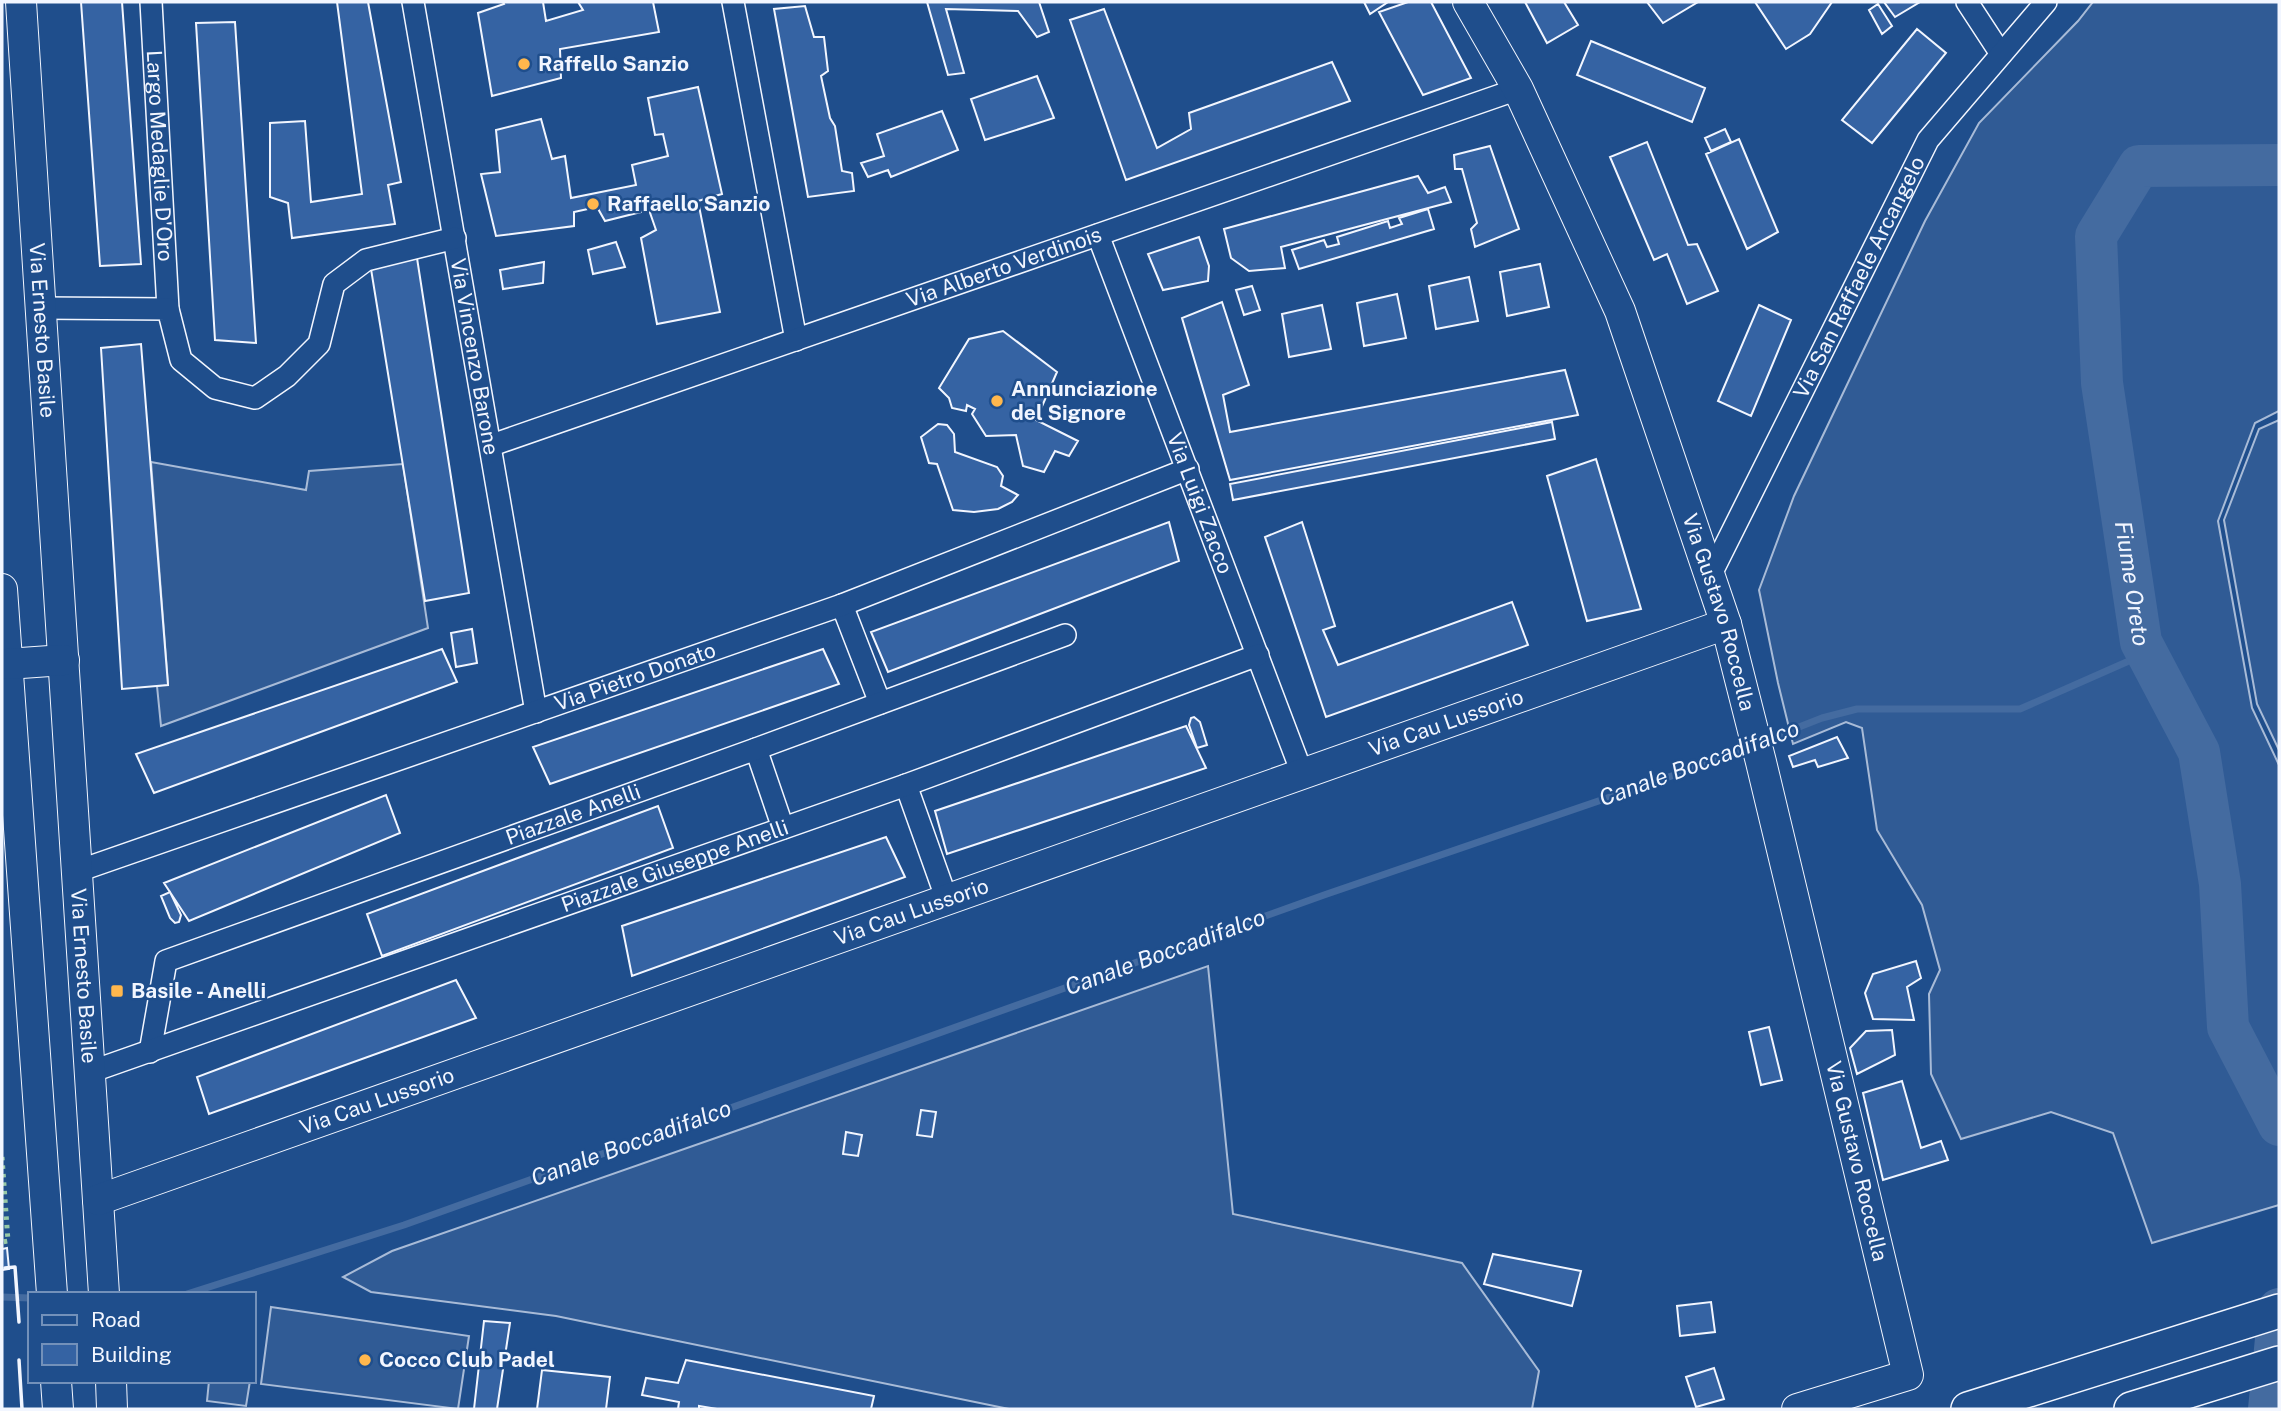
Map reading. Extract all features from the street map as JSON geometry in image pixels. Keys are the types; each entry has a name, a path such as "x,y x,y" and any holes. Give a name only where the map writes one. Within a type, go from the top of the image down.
{"main road":[{"path":"1968,1409 2279,1311"},
{"path":"2131,1409 2279,1363"}],"street":[{"name":"Via Ernesto Basile","path":"21,2 104,1292"},
{"name":"Largo Medaglie D'Oro","path":"151,2 168,309 181,360 215,388 256,398 287,376 319,344 334,284 366,260 455,238"},
{"name":"Via Vincenzo Barone","path":"413,2 492,445 536,712"},
{"path":"733,2 796,340"},
{"name":"Via Gustavo Roccella","path":"1468,2 1518,89 1620,311 1726,624 1908,1375 1797,1409"},
{"path":"1968,2 2001,54"},
{"name":"Via San Raffaele Arcangelo","path":"1709,578 1928,140 2046,2"},
{"name":"Via Alberto Verdinois","path":"492,445 1518,89"},
{"name":"Via Luigi Zacco","path":"1098,235 1302,773"},
{"path":"42,309 168,309"},
{"name":"Via Pietro Donato","path":"78,871 842,605 1188,469"},
{"path":"2,589 52,1292"},
{"path":"842,605 880,703"},
{"name":"Via Cau Lussorio","path":"98,1200 1726,624"},
{"name":"Piazzale Anelli","path":"150,1052 166,961 1065,635"},
{"name":"Piazzale Giuseppe Anelli","path":"90,1072 906,785 1258,655"},
{"path":"7,664 64,660"},
{"path":"756,749 783,828"},
{"path":"906,785 947,900"},
{"path":"56,1383 58,1409"}],"shaded area":[{"path":"2093,2 2279,2 2279,411 2255,423 2218,521 2252,708 2279,765 2279,1205 2152,1243 2113,1133 2051,1112 1961,1139 1931,1074 1929,994 1940,970 1922,905 1877,830 1862,728 1846,722 1793,744 1759,590 1794,496 1925,221 1979,123 2078,21"},
{"path":"2279,420 2279,750 2257,704 2224,520 2259,429"},
{"path":"151,462 306,490 309,471 403,464 428,628 161,726 157,686 168,684"},
{"path":"1208,966 1233,1214 1462,1263 1539,1371 1532,1409 1009,1409 556,1316 371,1292 343,1277 392,1251"},
{"name":"Cocco Club Padel","path":"271,1307 469,1336 458,1409 261,1384"},
{"path":"209,1383 250,1383 246,1406 207,1401"}],"building":[{"path":"81,2 122,2 141,264 100,266"},
{"path":"337,2 368,2 401,182 388,185 395,224 292,238 288,203 270,197 270,123 305,121 311,202 362,194"},
{"name":"Raffello Sanzio","path":"503,2 543,2 546,21 583,10 578,2 653,2 659,32 560,49 561,78 492,96 478,13 504,4"},
{"path":"927,2 1039,2 1049,32 1037,37 1018,11 946,9 964,73 948,75"},
{"path":"1364,2 1388,2 1370,14"},
{"path":"1408,2 1431,2 1471,78 1423,95 1379,12"},
{"path":"1525,2 1564,2 1578,25 1547,43"},
{"path":"1647,2 1698,2 1663,23"},
{"path":"1755,2 1832,2 1810,34 1786,49"},
{"path":"1884,2 1920,2 1895,17"},
{"path":"1878,4 1892,26 1882,34 1869,10"},
{"path":"805,6 814,37 824,37 828,71 821,76 830,118 835,126 842,171 852,173 854,191 808,197 774,9"},
{"path":"1104,9 1157,148 1191,129 1189,113 1332,62 1350,101 1126,180 1070,20"},
{"path":"235,22 256,343 215,340 196,23"},
{"path":"1917,29 1946,53 1872,143 1842,120"},
{"path":"1591,41 1705,88 1692,122 1577,75"},
{"path":"1037,76 1054,118 985,140 971,99"},
{"name":"Raffaello Sanzio","path":"698,87 722,194 698,201 720,312 657,324 641,238 656,230 649,210 605,221 597,207 574,212 574,226 496,236 481,174 500,172 496,130 541,119 552,159 565,156 571,198 636,185 632,165 668,156 663,134 655,135 648,98"},
{"path":"942,111 958,150 891,177 888,170 868,177 861,163 884,156 877,134"},
{"path":"1725,129 1731,142 1711,151 1705,138"},
{"path":"1739,139 1778,232 1747,249 1706,154"},
{"path":"1647,142 1688,245 1697,244 1718,291 1687,304 1667,254 1654,260 1610,157"},
{"path":"1490,146 1519,229 1475,247 1471,229 1477,223 1462,169 1455,169 1454,155"},
{"path":"1418,176 1428,193 1445,187 1451,202 1281,247 1285,268 1249,271 1231,258 1224,229"},
{"path":"1428,209 1434,229 1299,269 1292,250 1324,240 1327,247 1339,244 1337,237 1388,221 1390,228 1402,224 1399,218"},
{"path":"1199,237 1209,266 1208,281 1163,290 1148,254"},
{"path":"616,242 625,267 593,274 588,250"},
{"path":"417,258 469,593 425,601 371,269"},
{"path":"544,262 543,283 503,289 500,270"},
{"path":"1540,264 1549,307 1507,316 1500,272"},
{"path":"1469,277 1478,321 1436,329 1429,286"},
{"path":"1252,286 1260,310 1244,315 1236,290"},
{"path":"1397,294 1406,338 1364,346 1357,303"},
{"path":"1222,302 1249,385 1223,395 1230,432 1565,370 1578,415 1230,480 1182,318"},
{"path":"1322,305 1331,349 1289,357 1282,314"},
{"path":"1759,305 1791,320 1751,416 1718,401"},
{"name":"Annunciazione del Signore","path":"1003,331 1057,372 1036,420 1078,441 1069,456 1055,451 1044,472 1023,466 1016,435 986,436 972,414 975,409 967,405 966,411 952,408 949,398 939,388 969,339"},
{"path":"141,344 168,685 122,689 101,348"},
{"path":"1552,422 1555,439 1233,500 1230,484"},
{"path":"938,424 947,425 954,434 955,452 997,467 1003,476 1001,486 1018,495 1012,502 998,509 974,512 953,510 937,464 929,463 921,437"},
{"path":"1596,459 1641,609 1587,621 1547,476"},
{"path":"1169,522 1179,561 888,672 871,632"},
{"path":"1302,522 1335,626 1323,630 1338,665 1512,602 1528,645 1326,717 1265,537"},
{"path":"472,629 477,663 456,667 451,633"},
{"path":"442,649 457,682 154,793 136,754"},
{"path":"823,649 839,684 550,784 533,747"},
{"path":"1194,717 1200,722 1207,745 1197,748 1189,725"},
{"path":"1186,726 1206,768 947,854 935,811"},
{"path":"1837,737 1848,758 1818,767 1815,760 1793,767 1789,756"},
{"path":"386,795 400,833 189,921 164,883"},
{"path":"658,806 673,848 382,956 367,914"},
{"path":"886,837 905,877 632,976 622,926"},
{"path":"170,892 181,915 179,922 175,923 170,918 161,896"},
{"path":"1916,961 1921,978 1907,987 1914,1020 1873,1019 1865,993 1873,974"},
{"path":"456,980 476,1018 209,1114 197,1077"},
{"path":"1769,1027 1782,1080 1761,1085 1749,1032"},
{"path":"1892,1030 1895,1055 1857,1074 1850,1048 1866,1031"},
{"path":"1902,1081 1921,1148 1941,1141 1948,1160 1883,1180 1863,1093"},
{"path":"921,1110 936,1112 932,1137 917,1135"},
{"path":"846,1132 862,1135 858,1156 843,1154"},
{"path":"7,1248 9,1269 2,1270 2,1249"},
{"path":"1493,1254 1581,1271 1572,1306 1484,1284"},
{"path":"1711,1302 1715,1332 1680,1336 1677,1306"},
{"path":"484,1321 510,1323 497,1409 474,1409"},
{"path":"686,1360 874,1396 871,1409 717,1409 699,1406 699,1409 678,1409 679,1402 642,1395 646,1378 678,1383"},
{"path":"1714,1368 1724,1399 1696,1407 1686,1377"},
{"path":"542,1370 610,1377 606,1409 537,1409"}],"waterway":[{"name":"Fiume Oreto","path":"2279,165 2139,166 2096,236 2102,383 2141,642 2199,752 2220,884 2228,1027 2279,1125"},
{"name":"Canale Boccadifalco","path":"1763,741 1822,718 1857,709 2020,709 2147,653"},
{"name":"Canale Boccadifalco","path":"193,1292 404,1225 1324,895 1749,747"},
{"name":"Canale Boccadifalco","path":"2,1297 28,1298"},
{"name":"Fiume Oreto","path":"2269,1409 2279,1309"}],"hedge":[{"path":"2,1157 8,1241 2,1242"}],"wall":[{"path":"5,1268 15,1267 19,1322"},
{"path":"19,1360 22,1409"}],"place":[{"name":"Raffello Sanzio","path":"524,64"},
{"name":"Raffaello Sanzio","path":"593,204"},
{"name":"Annunciazione del Signore","path":"997,401"},
{"name":"Basile - Anelli","path":"117,991"},
{"name":"Cocco Club Padel","path":"365,1360"}]}
